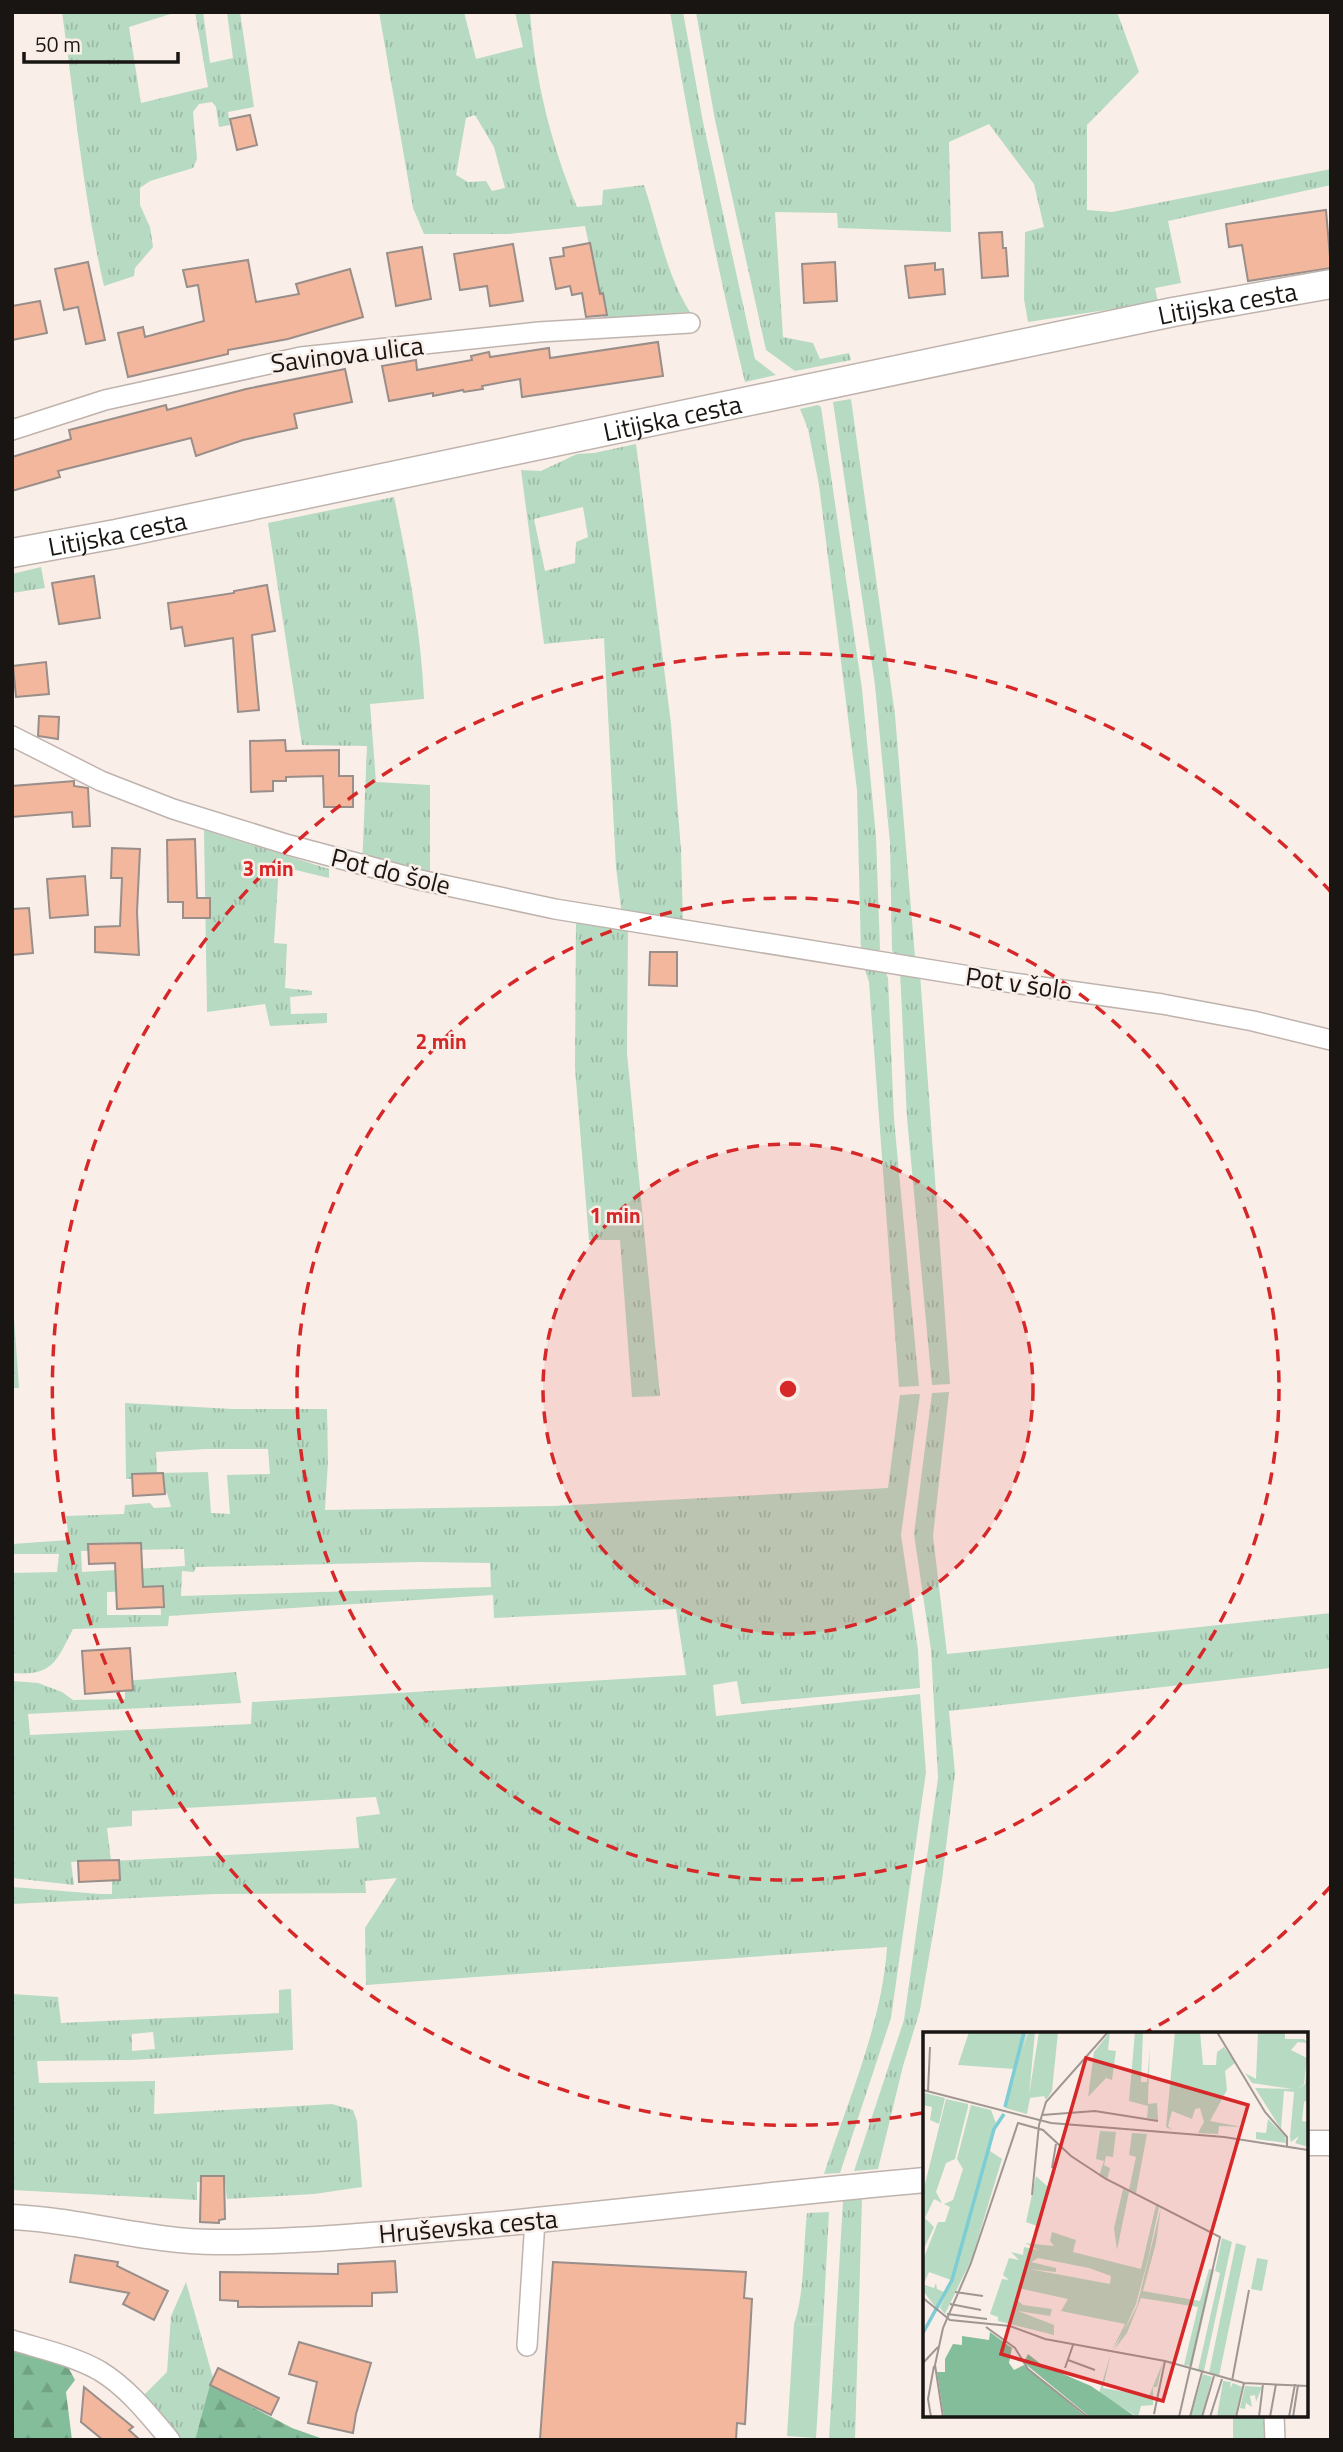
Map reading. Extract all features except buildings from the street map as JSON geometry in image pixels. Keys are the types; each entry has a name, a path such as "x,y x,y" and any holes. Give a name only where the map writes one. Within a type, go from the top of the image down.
{"main road":[{"name":"Litijska cesta","path":"12,553 1173,312 1331,284"}],"street":[{"name":"Savinova ulica","path":"12,430 104,400 301,357 539,332 690,323"},
{"name":"Pot do šole","path":"12,736 113,786 173,809 289,845 420,880 555,909 705,932"},
{"name":"Pot v šolo","path":"705,932 904,966 1162,1004 1253,1021 1331,1040"},
{"path":"1308,2143 1331,2143"},
{"name":"Hruševska cesta","path":"12,2217 42,2217 143,2235 215,2242 310,2239 536,2220 923,2180"},
{"path":"527,2346 536,2220"},
{"path":"12,2340 99,2371 124,2389 170,2440"},
{"path":"1274,2417 1275,2440"}],"green space":[{"path":"62,12 177,12 129,27 141,103 208,87 195,12 203,12 210,63 233,58 227,12 240,12 254,107 228,112 230,125 219,127 216,107 212,102 199,104 193,112 197,159 193,168 150,181 140,188 140,205 150,227 153,247 135,268 134,276 104,286 85,184"},
{"path":"379,12 464,12 476,59 523,47 515,12 530,12 546,111 559,160 577,207 602,205 603,190 644,185 669,266 690,312 604,318 585,226 508,234 424,234 413,208","holes":["475,115 494,147 505,188 492,191 486,181 468,182 456,175 466,118"]},
{"path":"670,12 683,12 703,122 755,359 776,375 745,382 704,198"},
{"path":"696,12 1117,12 1139,72 1087,125 1087,210 1112,212 1331,169 1331,185 1168,221 1181,283 1155,288 1158,302 1028,322 1024,299 1025,232 1044,227 1034,184 989,124 949,142 951,232 838,228 837,213 775,212 783,337 813,343 820,359 849,353 851,360 795,371 766,350 715,120"},
{"path":"851,399 895,715 914,963 894,954 892,950 890,843 875,685 833,402"},
{"path":"818,405 821,407 862,689 876,837 880,949 878,952 861,954 857,790 819,485 808,429 800,409"},
{"path":"636,444 671,724 681,850 683,922 622,915 616,867 604,638 544,644 521,470 541,471 577,454","holes":["583,507 588,537 576,542 575,563 545,571 534,519"]},
{"path":"394,497 417,622 424,699 370,704 376,782 430,785 430,883 362,868 367,746 302,745 268,523"},
{"path":"41,567 45,588 12,593 12,574"},
{"path":"204,830 329,869 329,878 279,866 274,943 287,944 285,988 312,991 312,995 290,997 291,1014 327,1013 327,1023 270,1026 265,1004 207,1012"},
{"path":"576,919 628,927 627,1053 660,1396 632,1397 620,1240 589,1240 575,1068"},
{"path":"864,966 885,971 888,978 894,1119 919,1386 899,1387 869,982"},
{"path":"900,971 920,974 950,1384 932,1385 907,1118"},
{"path":"12,1289 19,1388 12,1388"},
{"path":"949,1392 933,1536 947,1654 1331,1613 1331,1668 949,1711 955,1773 942,1880 920,2010 903,2066 878,2169 854,2171 904,2020 938,1778 931,1650 914,1534 932,1393"},
{"path":"920,1394 901,1535 918,1650 920,1688 741,1704 737,1681 713,1685 716,1716 920,1694 926,1772 891,2018 840,2173 824,2174 871,2033 884,1976 887,1947 366,1985 365,1928 397,1878 365,1881 366,1893 215,1894 12,1904 12,1887 112,1894 112,1869 103,1860 71,1862 74,1885 12,1878 12,1681 38,1683 62,1692 73,1700 125,1699 125,1681 236,1672 241,1703 28,1714 30,1735 251,1724 252,1702 686,1675 676,1609 494,1618 493,1595 169,1616 168,1626 73,1629 52,1664 36,1672 12,1673 12,1573 57,1572 59,1554 12,1554 12,1544 69,1540 66,1516 124,1514 125,1505 150,1503 154,1508 171,1507 167,1493 162,1491 160,1478 126,1479 125,1403 232,1409 327,1409 325,1510 553,1506 888,1488 900,1395","holes":["268,1449 270,1474 227,1475 230,1514 211,1513 208,1472 157,1473 156,1452","184,1549 185,1566 82,1572 81,1551","490,1563 491,1587 181,1596 182,1571 194,1572 196,1567","160,1590 161,1615 107,1615 107,1592","376,1797 380,1814 356,1817 359,1848 111,1861 107,1828 132,1826 132,1811"]},
{"path":"291,1989 293,2050 131,2060 37,2061 39,2083 155,2081 154,2114 332,2104 353,2110 357,2121 362,2187 314,2194 227,2199 225,2182 197,2182 197,2200 12,2190 12,1994 58,1997 61,2023 279,2013 279,1990","holes":["153,2032 155,2049 132,2051 132,2034"]},
{"path":"862,2199 855,2440 829,2440 843,2201"},
{"path":"829,2212 823,2325 794,2324 802,2284 807,2213"},
{"path":"186,2282 213,2378 195,2440 177,2440 142,2397 167,2372 171,2316"},
{"path":"794,2324 823,2325 816,2438 787,2436"},
{"path":"12,2346 67,2365 75,2380 66,2392 72,2440 12,2440"},
{"path":"210,2385 292,2428 326,2440 195,2440"},
{"path":"1233,2417 1268,2417 1269,2440 1233,2440"}]}
